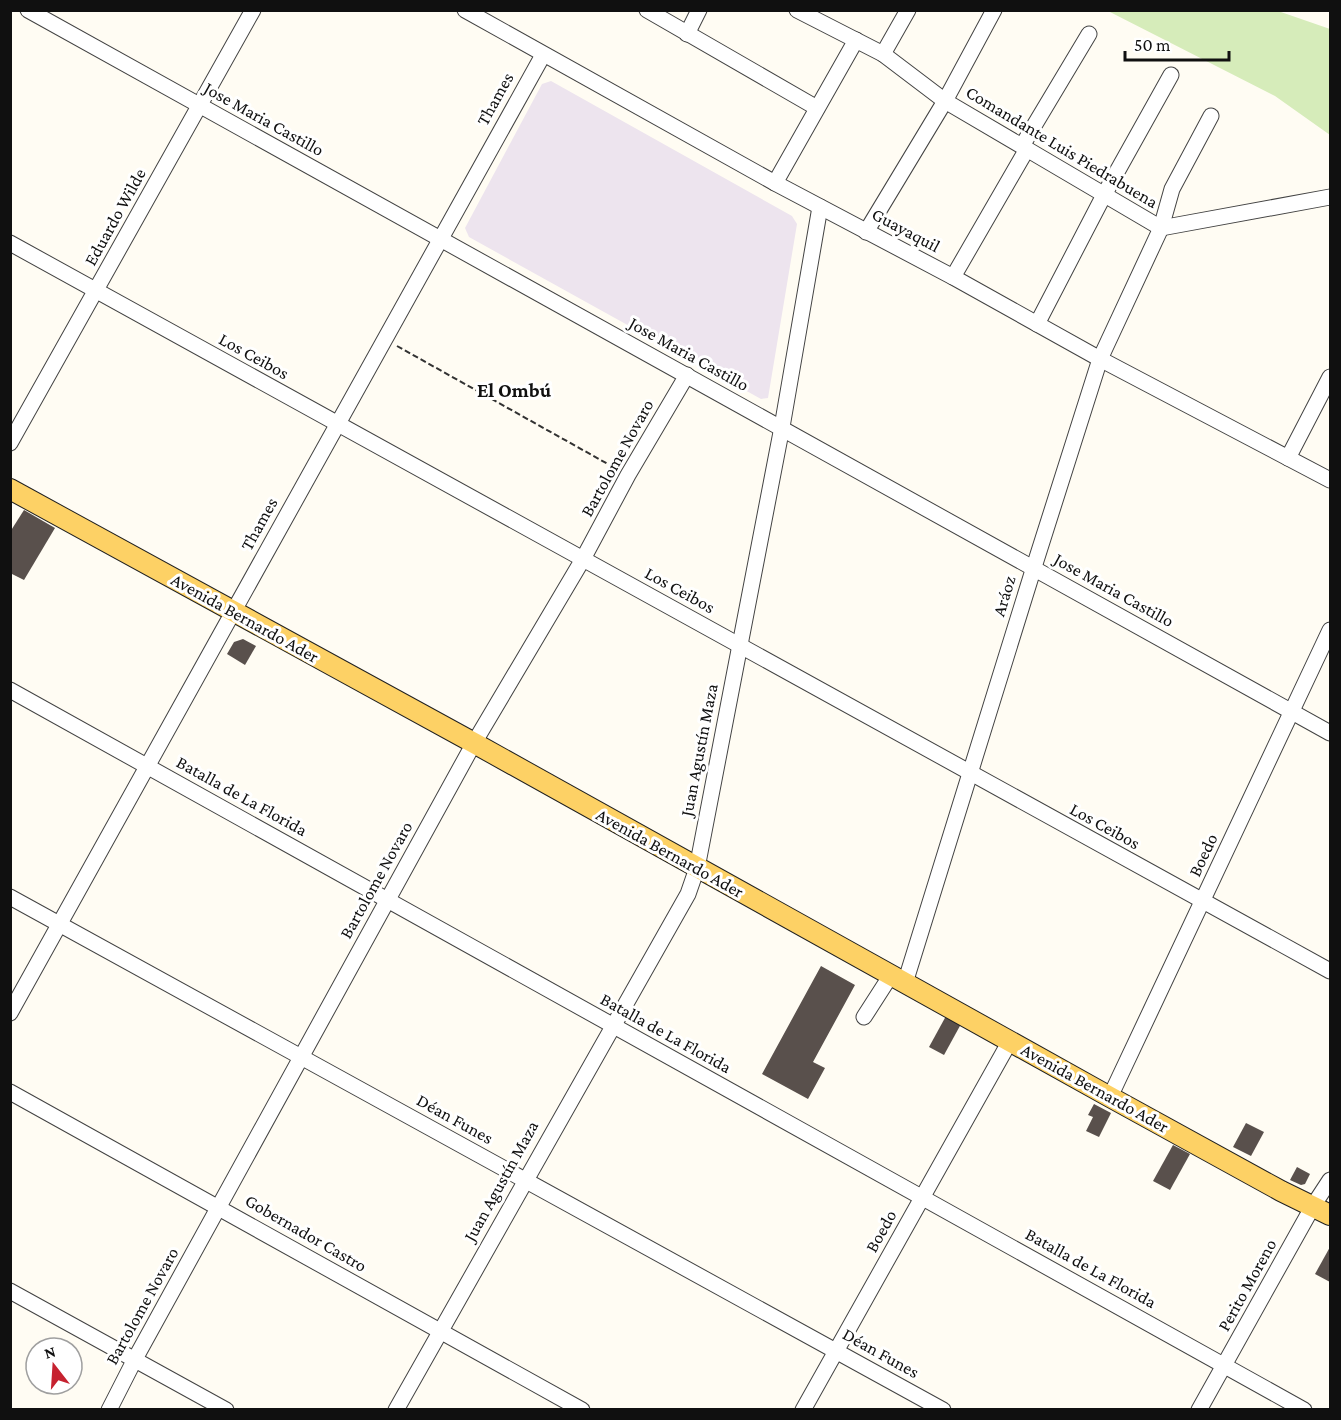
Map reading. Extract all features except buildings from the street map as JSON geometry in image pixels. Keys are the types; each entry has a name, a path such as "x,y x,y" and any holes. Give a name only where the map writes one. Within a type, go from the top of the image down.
{"main road":[{"name":"Avenida Bernardo Ader","path":"10,489 474,743 1110,1097 1281,1191 1330,1215"}],"street":[{"name":"Jose Maria Castillo","path":"28,10 1330,733"},
{"name":"Eduardo Wilde","path":"10,443 253,10"},
{"name":"Guayaquil","path":"465,10 775,183 953,277 1100,359 1330,480"},
{"path":"646,10 817,108"},
{"path":"687,34 699,10"},
{"path":"883,54 908,10"},
{"path":"866,232 945,101 994,10"},
{"name":"Comandante Luis Piedrabuena","path":"801,11 883,54 945,101 1161,228 1330,197"},
{"path":"953,277 1089,34"},
{"path":"775,183 856,40"},
{"name":"Thames","path":"10,1013 543,55"},
{"path":"1036,324 1171,75"},
{"name":"Aráoz","path":"864,1017 898,979 970,773 1100,359 1161,228 1172,189 1211,116"},
{"name":"Juan Agustín Maza","path":"396,1410 524,1179 688,894 697,868 782,427 820,207"},
{"name":"Los Ceibos","path":"10,243 1330,971"},
{"name":"Bartolome Novaro","path":"109,1410 474,743 583,559 628,475 687,375"},
{"path":"1287,458 1330,377"},
{"name":"Boedo","path":"1110,1097 1330,630"},
{"name":"Batalla de La Florida","path":"10,690 388,898 1304,1410"},
{"name":"Déan Funes","path":"10,897 943,1410"},
{"name":"Boedo","path":"803,1410 1010,1041"},
{"name":"Gobernador Castro","path":"10,1092 219,1206 582,1410"},
{"name":"Perito Moreno","path":"1199,1410 1313,1206 1330,1180"},
{"path":"10,1291 226,1410"}],"path":[{"path":"384,339 628,475"}],"shaded area":[{"path":"551,81 792,216 797,224 768,398 761,399 469,237 465,228 542,84"}],"green space":[{"path":"1108,11 1278,11 1330,29 1330,135 1275,96"}],"district":[{"name":"El Ombú","path":"514,390"}]}
